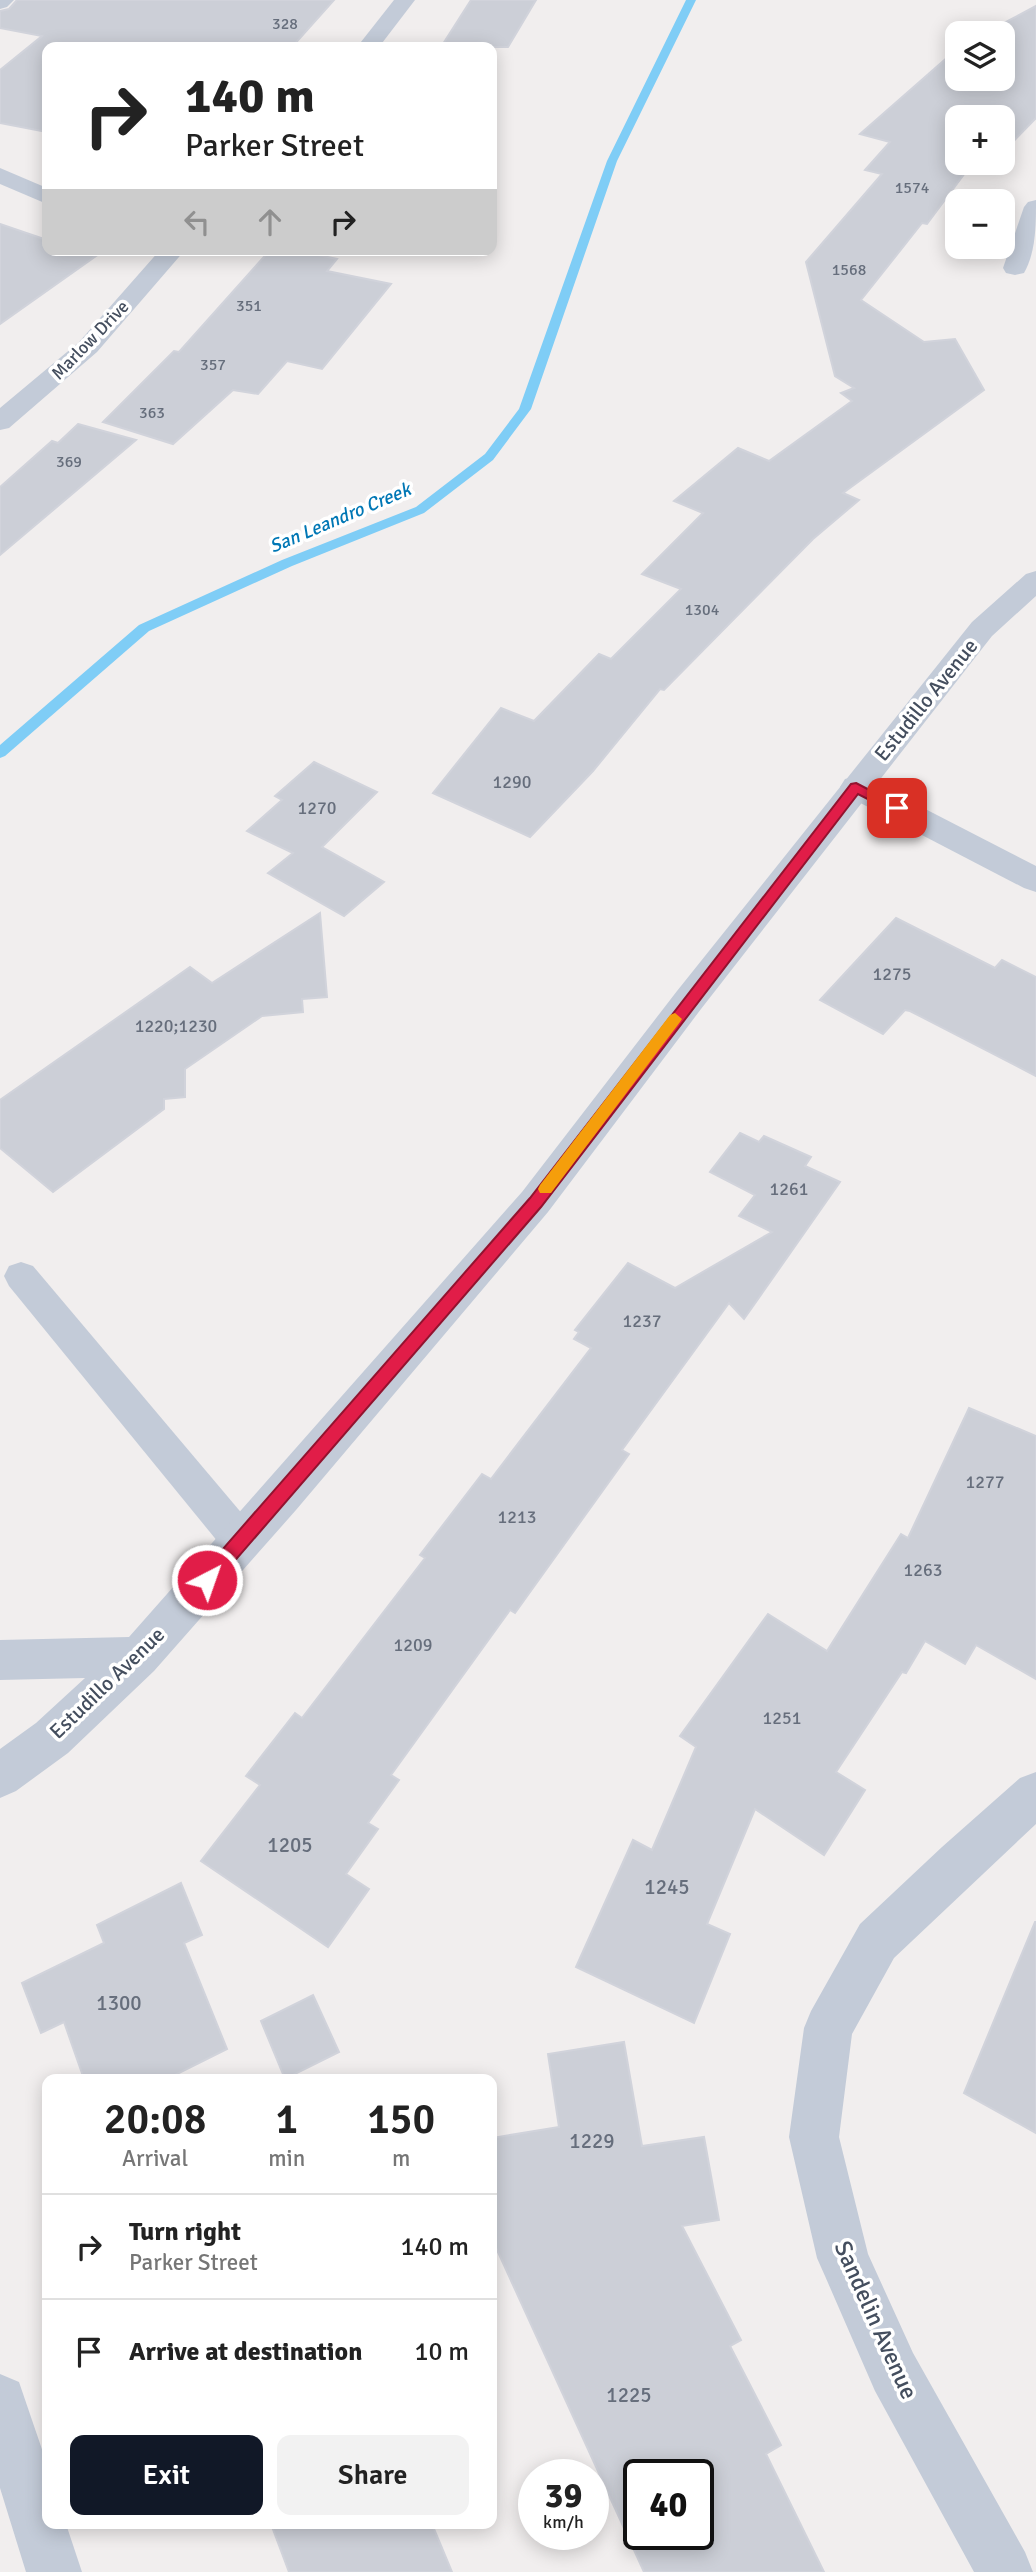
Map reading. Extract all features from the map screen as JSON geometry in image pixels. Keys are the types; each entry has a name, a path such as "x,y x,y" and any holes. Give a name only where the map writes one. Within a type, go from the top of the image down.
{"street":[{"path":"372,42 405,0"},
{"path":"0,175 42,195"},
{"path":"1015,268 1036,207"},
{"name":"Marlow Drive","path":"0,422 88,347 168,256"},
{"name":"Estudillo Avenue","path":"0,1776 52,1738 139,1657 535,1202 982,629 1036,580"},
{"path":"856,788 1036,880"},
{"path":"0,1660 139,1657"},
{"name":"Sandelin Avenue","path":"1005,2572 894,2372 843,2258 814,2137 828,2028 877,1941 958,1863 1036,1794"},
{"path":"0,2401 54,2572"}],"lane":[{"path":"21,1276 241,1541"}],"building":[{"path":"17,0 334,0 296,42 42,42 42,131 0,123 0,70 42,36 0,28 0,11 9,9"},
{"path":"471,0 536,0 508,47 497,47 497,42 444,42"},
{"path":"1036,6 1036,118 1015,140 1015,105 945,105 945,175 964,175 953,189 945,189 945,200 927,224 922,223 861,300 924,342 955,339 984,390 843,493 859,500 813,539 664,690 660,689 593,771 530,837 433,793 501,708 534,721 599,654 611,659 681,589 642,574 703,513 674,501 738,448 769,461 852,401 841,393 854,388 835,376 806,262 882,174 865,170 890,142 860,134 945,60 945,91 1015,91 1015,21 1008,21"},
{"path":"0,224 42,238 42,256 96,256 0,324"},
{"path":"265,256 323,256 337,259 327,271 391,284 322,369 287,361 258,394 233,390 173,444 103,422 174,351 179,352"},
{"path":"78,424 136,440 0,555 0,487 52,441 58,443"},
{"path":"314,762 377,792 322,847 384,882 344,916 268,873 293,853 247,831 282,800 275,796"},
{"path":"320,913 327,997 302,999 303,1012 262,1016 185,1069 185,1097 164,1099 164,1109 53,1192 0,1148 0,1100 190,967 212,983"},
{"path":"896,918 995,968 1002,960 1036,977 1036,1076 910,1011 905,1010 883,1034 820,1000"},
{"path":"740,1133 759,1142 764,1136 811,1157 805,1166 840,1182 744,1319 729,1303 622,1450 629,1454 515,1613 510,1610 391,1775 399,1780 368,1823 378,1829 346,1874 369,1889 328,1947 201,1861 260,1785 246,1776 295,1713 302,1718 425,1558 420,1555 482,1474 491,1479 591,1348 574,1339 579,1332 575,1330 628,1263 675,1288 772,1232 739,1216 755,1195 710,1172"},
{"path":"969,1408 1036,1436 1036,1679 976,1645 965,1664 925,1641 906,1673 902,1672 836,1772 865,1790 824,1855 755,1809 707,1924 730,1934 694,2023 576,1967 633,1840 652,1850 696,1747 680,1736 768,1614 827,1651 901,1534 908,1538"},
{"path":"181,1883 202,1935 184,1943 227,2049 177,2074 82,2074 64,2022 41,2033 22,1983 104,1943 97,1925"},
{"path":"1036,1922 1036,2133 964,2093"},
{"path":"313,1995 339,2052 295,2074 283,2074 261,2021"},
{"path":"624,2042 642,2146 704,2137 719,2220 682,2226 741,2340 730,2346 781,2445 766,2454 824,2572 644,2572 634,2550 714,2550 714,2459 623,2459 623,2526 609,2495 609,2459 592,2459 497,2250 497,2137 559,2127 548,2054"},
{"path":"273,2529 434,2529 452,2572 289,2572"}],"waterway":[{"name":"San Leandro Creek","path":"0,753 144,628 287,563 420,510 489,457 525,409 612,161 691,0"}],"slow traffic":[{"path":"545,1189 675,1019"}],"route":[{"path":"207,1580 535,1202 856,788 897,808"}]}
